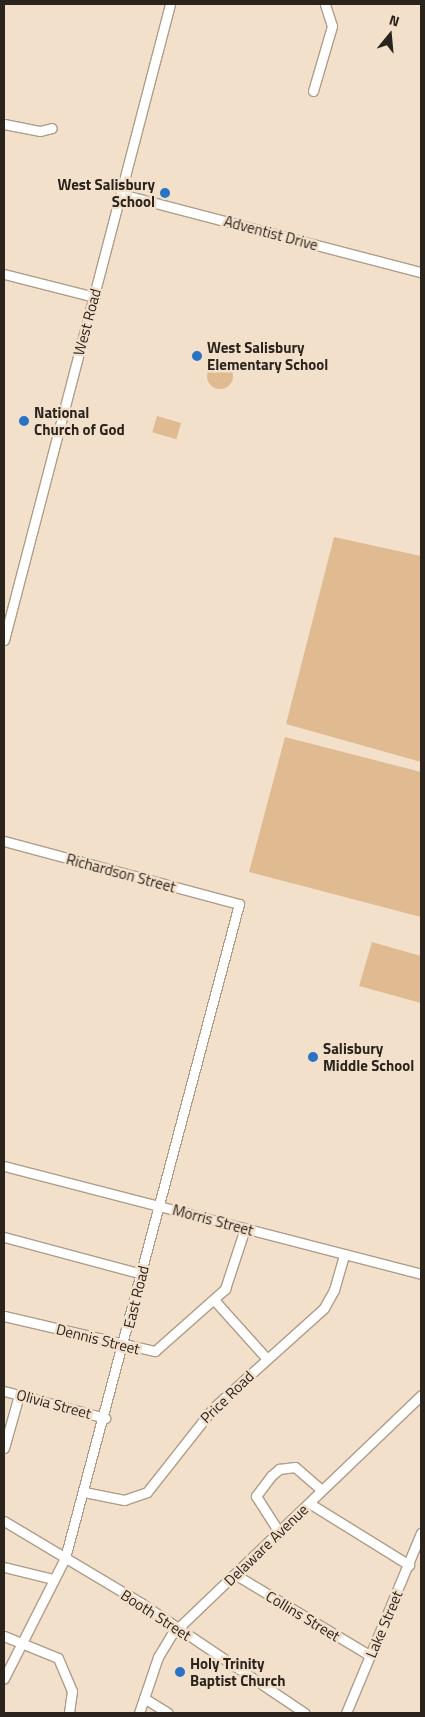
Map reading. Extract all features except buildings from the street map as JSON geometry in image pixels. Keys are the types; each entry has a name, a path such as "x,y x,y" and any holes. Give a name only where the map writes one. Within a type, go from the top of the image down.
{"street":[{"name":"West Road","path":"4,640 170,4"},
{"path":"313,91 332,26 325,4"},
{"path":"4,124 40,131 52,128"},
{"name":"Adventist Drive","path":"121,194 421,272"},
{"path":"4,274 94,297"},
{"name":"Richardson Street","path":"4,841 239,904"},
{"name":"East Road","path":"4,1678 53,1579 66,1558 105,1418 239,904"},
{"name":"Morris Street","path":"4,1166 421,1274"},
{"name":"Dennis Street","path":"4,1316 123,1347 155,1351 215,1301 231,1279 245,1228"},
{"path":"4,1237 142,1274"},
{"name":"Price Road","path":"84,1492 124,1500 146,1492 205,1416 329,1300 344,1254"},
{"path":"215,1301 267,1358"},
{"name":"Olivia Street","path":"4,1391 105,1418"},
{"path":"4,1448 19,1395"},
{"name":"Delaware Avenue","path":"139,1713 161,1650 178,1628 236,1575 321,1490 421,1395"},
{"path":"278,1532 256,1496 271,1476 279,1469 295,1467 321,1490"},
{"path":"309,1503 409,1565"},
{"name":"Booth Street","path":"4,1521 178,1628 305,1713"},
{"name":"Lake Street","path":"346,1713 421,1533"},
{"path":"4,1567 53,1579"},
{"name":"Collins Street","path":"236,1575 371,1656"},
{"path":"4,1636 22,1641 58,1658 72,1691 69,1713"},
{"path":"144,1698 168,1713"}],"shaded area":[{"path":"220,363 229,367 233,376 229,385 220,389 211,385 207,376 211,367"},
{"path":"157,416 181,423 176,439 152,432"},
{"path":"334,537 421,556 421,762 286,724"},
{"path":"285,737 421,772 421,917 249,872"},
{"path":"372,942 421,956 421,1003 359,986"}],"place":[{"name":"West Salisbury School","path":"165,193"},
{"name":"West Salisbury Elementary School","path":"197,356"},
{"name":"National Church of God","path":"24,421"},
{"name":"Salisbury Middle School","path":"313,1057"},
{"name":"Holy Trinity Baptist Church","path":"180,1672"}]}
